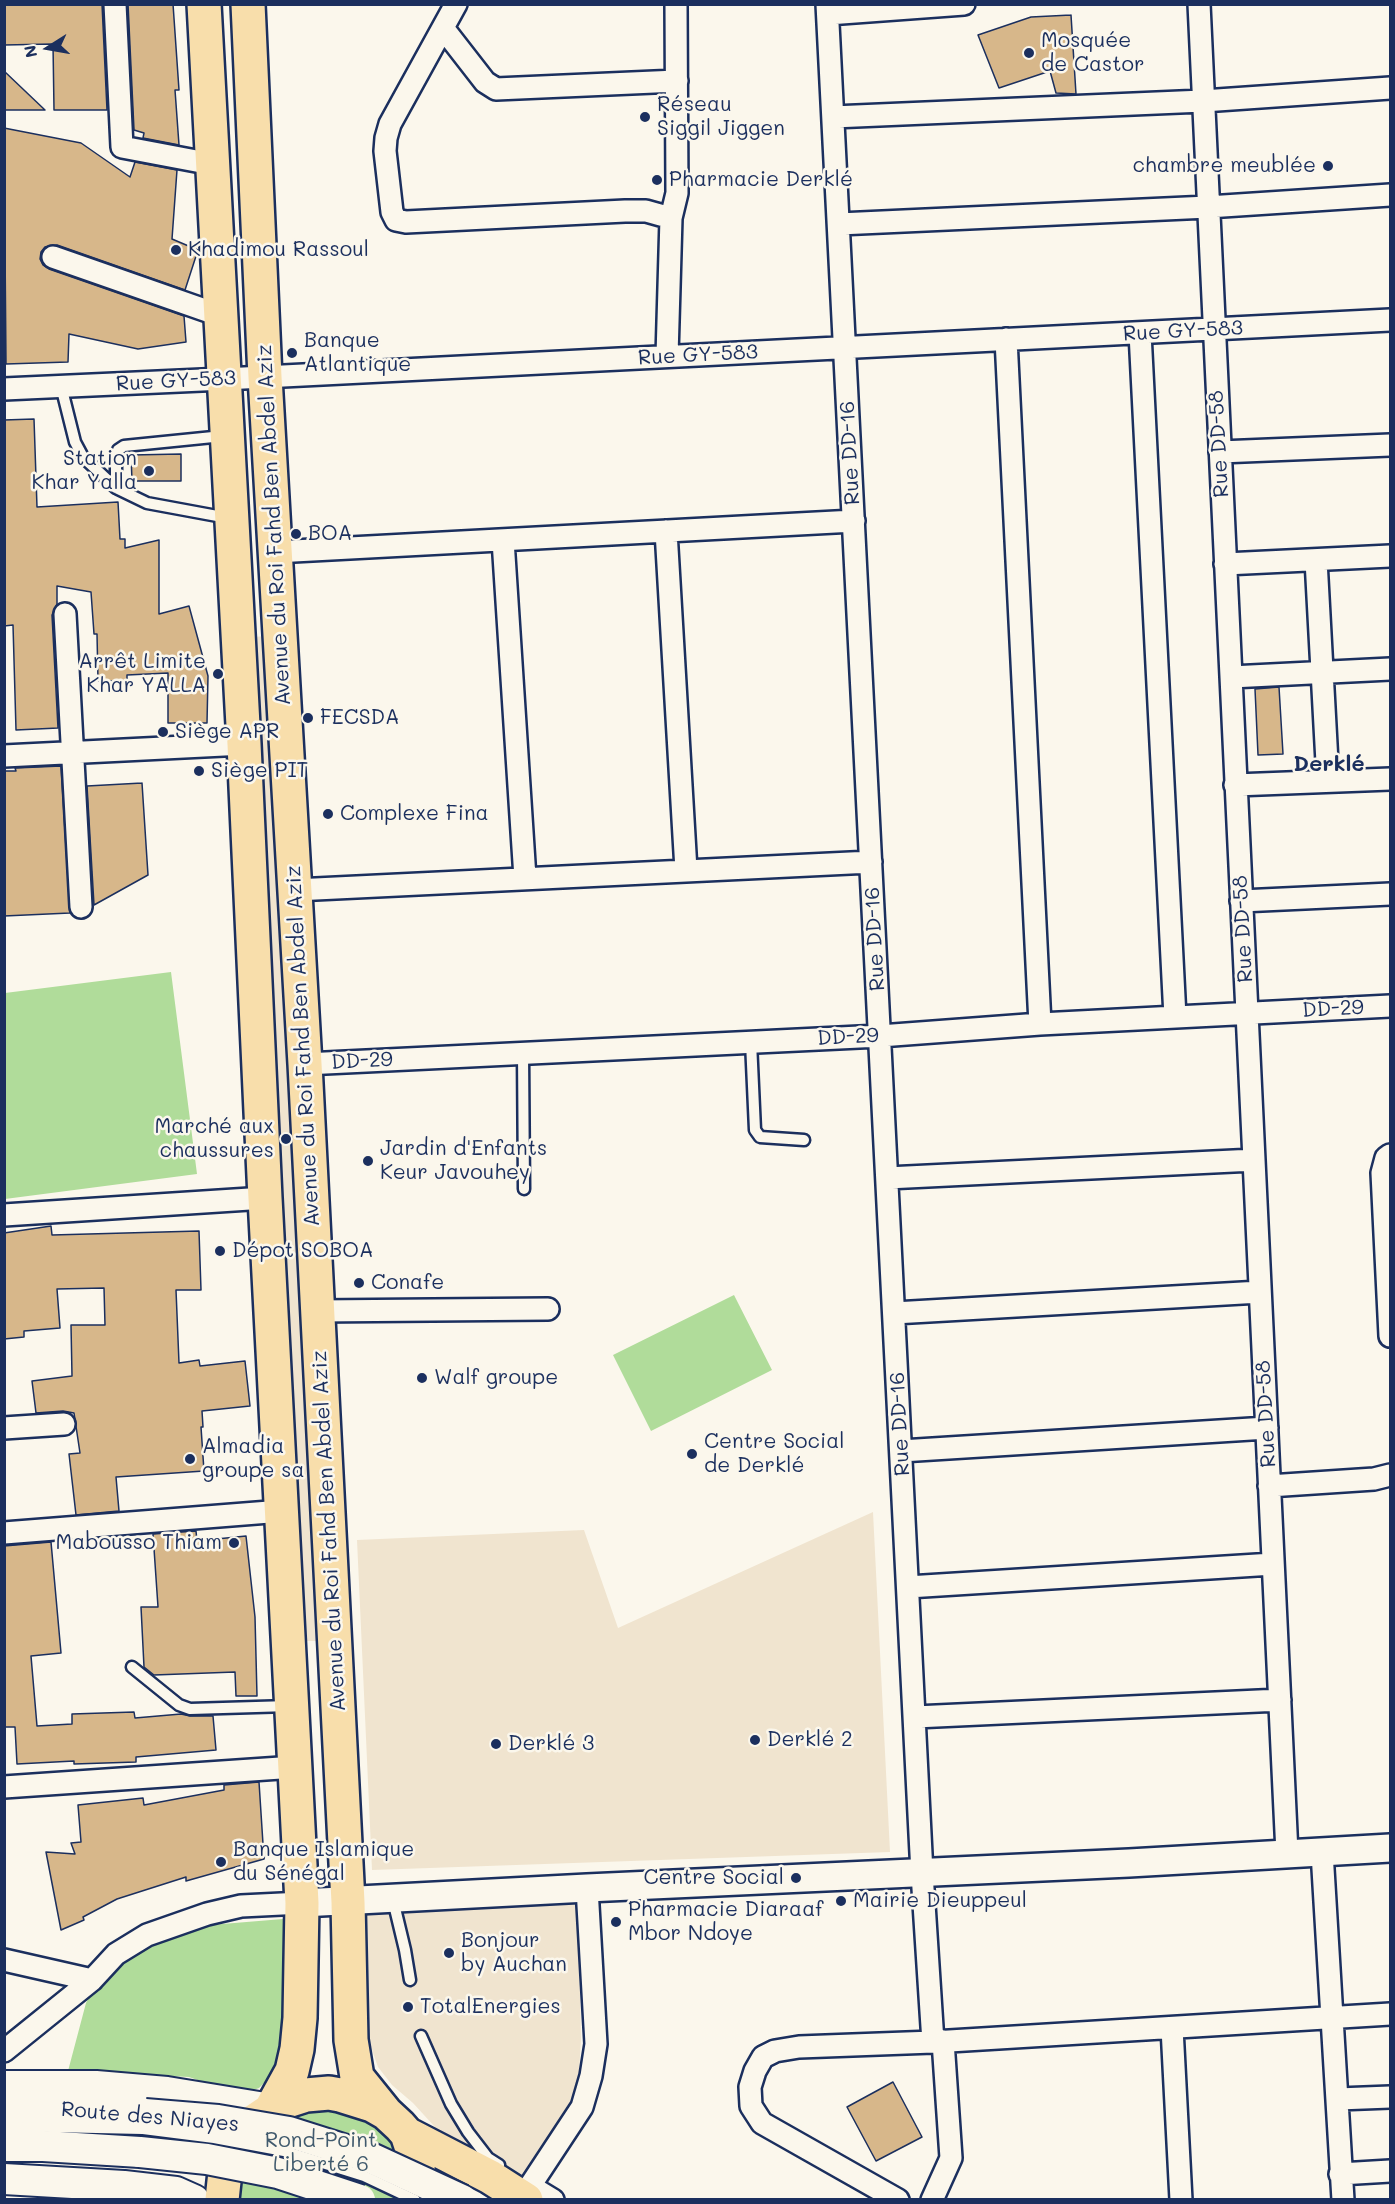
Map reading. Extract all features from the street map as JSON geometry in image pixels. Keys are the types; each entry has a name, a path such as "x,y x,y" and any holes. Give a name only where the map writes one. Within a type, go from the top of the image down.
{"main road":[{"name":"Avenue du Roi Fahd Ben Abdel Aziz","path":"204,4 219,315 244,744 302,1903 300,2018 297,2049 292,2071 271,2109"},
{"name":"Avenue du Roi Fahd Ben Abdel Aziz","path":"248,4 265,377 305,1064 348,1902 352,2058 357,2077 397,2124"},
{"path":"4,2086 96,2086 167,2092 271,2109"},
{"path":"222,2199 225,2172 232,2150 253,2122 271,2109 306,2095 329,2093 359,2100 490,2177 526,2189"},
{"name":"Route des Niayes","path":"4,2107 47,2108 143,2132 207,2159 278,2173 360,2199"},
{"name":"Route des Niayes","path":"4,2146 43,2146 218,2120 289,2132 371,2158 462,2199"},
{"path":"397,2124 418,2167 421,2199"},
{"path":"4,2179 124,2186 176,2192 194,2199"}],"street":[{"path":"115,4 122,147 212,164"},
{"path":"456,4 390,124 386,138 385,151 392,212 396,220 406,222 625,211 646,211 671,218"},
{"path":"667,356 671,218 677,194 676,4"},
{"path":"827,9 964,4"},
{"name":"Rue DD-58","path":"1199,4 1287,1854"},
{"name":"Rue DD-16","path":"827,9 922,1873 951,2158 932,2199"},
{"path":"443,28 485,82 496,89 677,81"},
{"path":"833,117 1203,101 1390,88"},
{"path":"839,224 1208,207 1390,195"},
{"path":"53,257 219,315"},
{"name":"Rue GY-583","path":"4,389 224,380 1390,320"},
{"path":"1140,333 1175,1017"},
{"path":"1006,339 1040,1024"},
{"path":"1220,452 1390,445"},
{"path":"275,552 854,521"},
{"path":"666,531 686,870"},
{"path":"503,540 525,878"},
{"path":"1225,564 1390,556"},
{"path":"1316,560 1328,781"},
{"path":"64,614 81,907"},
{"path":"1231,677 1390,669"},
{"path":"4,756 244,744"},
{"path":"1235,785 1390,779"},
{"path":"295,890 871,862"},
{"path":"1241,901 1390,894"},
{"name":"DD-29","path":"305,1064 880,1036 1040,1024 1390,1006"},
{"path":"1390,1155 1386,1158 1382,1173 1390,1336"},
{"path":"887,1178 1254,1160"},
{"path":"4,1215 265,1198"},
{"path":"894,1313 1260,1292"},
{"path":"317,1311 548,1309"},
{"path":"4,1428 64,1424"},
{"path":"901,1451 1267,1428"},
{"path":"1269,1486 1374,1479 1390,1475"},
{"path":"4,1533 282,1511"},
{"path":"908,1587 1273,1564"},
{"path":"915,1717 1280,1700"},
{"path":"4,1787 295,1767"},
{"path":"4,2051 92,1980 116,1954 147,1935 207,1914 241,1906 1390,1848"},
{"path":"1322,1852 1343,2199"},
{"path":"553,2199 526,2189 582,2107 591,2076 596,2044 587,1888"},
{"path":"4,1960 92,1980"},
{"path":"898,2199 762,2123 751,2106 750,2087 754,2071 763,2057 775,2051 800,2047 1172,2028 1390,2014"},
{"path":"1172,2028 1181,2199"},
{"path":"1338,2099 1390,2097"},
{"path":"1340,2174 1390,2171"}],"lane":[{"path":"62,386 75,442 83,457 116,488 147,503 231,518"},
{"path":"116,488 116,456 118,450 124,446 227,435"},
{"path":"751,1042 755,1131 760,1137 804,1140"},
{"path":"523,1053 525,1189"},
{"path":"132,1667 179,1705 190,1709 292,1706"},
{"path":"393,1900 410,1980"},
{"path":"421,2036 451,2104 468,2132 488,2158 505,2169"},
{"path":"4,2126 143,2132 214,2138 284,2151 364,2176 415,2199"}],"shaded area":[{"name":"Marché aux chaussures","path":"269,636 319,1641 305,1641 251,637"},
{"path":"873,1512 890,1852 372,1870 357,1540 584,1530 618,1628"},
{"path":"578,1900 581,2039 579,2072 573,2100 511,2199 449,2149 434,2126 392,2085 378,2067 371,2047 365,2014 360,1910"}],"green space":[{"path":"171,972 197,1174 5,1199 5,993"},
{"path":"734,1295 772,1370 651,1431 613,1355"},
{"path":"283,1919 287,2026 278,2069 259,2088 240,2095 189,2077 68,2071 86,2003 100,1976 114,1959 179,1931 210,1925"},
{"name":"Rond-Point Liberté 6","path":"344,2109 376,2126 392,2142 401,2157 409,2200 234,2200 243,2155 296,2110"}],"building":[{"path":"4,4 102,4 107,110 54,110 53,44 4,45"},
{"path":"128,4 173,4 179,90 175,90 179,145 143,138 144,133 134,130"},
{"name":"Mosquée de Castor","path":"1071,15 1076,94 1056,93 1050,71 999,88 978,35 1031,17"},
{"path":"4,71 45,110 4,110"},
{"path":"4,128 81,143 130,177 135,162 177,170 172,239 198,250 185,290 57,245 45,247 40,259 49,269 184,316 186,342 138,349 69,334 68,362 6,364"},
{"path":"34,419 37,507 118,502 120,539 125,539 125,548 159,540 159,614 189,606 208,676 207,723 168,723 168,673 127,675 127,681 98,681 97,634 94,634 91,592 57,586 57,604 52,615 58,728 16,730 13,625 4,626 4,420"},
{"path":"181,454 181,481 132,481 131,455"},
{"path":"1279,687 1283,754 1258,755 1255,689"},
{"path":"61,766 70,913 4,916 4,771 16,771 15,768"},
{"path":"142,783 148,875 94,905 87,786"},
{"path":"51,1226 52,1235 199,1231 201,1290 176,1290 179,1363 199,1360 200,1366 245,1361 250,1406 202,1411 204,1471 116,1477 119,1511 76,1515 69,1454 80,1453 74,1413 63,1411 36,1413 32,1381 72,1376 71,1325 105,1325 104,1288 57,1289 60,1328 24,1331 24,1337 4,1339 4,1233"},
{"path":"196,1531 197,1541 246,1536 255,1617 257,1696 236,1696 235,1672 154,1675 144,1667 141,1607 158,1607 153,1534"},
{"path":"51,1542 61,1653 31,1656 37,1726 72,1724 72,1714 134,1712 135,1718 181,1714 213,1716 216,1750 136,1757 136,1762 74,1764 74,1761 17,1764 15,1727 4,1727 4,1546"},
{"path":"259,1782 263,1844 267,1844 264,1859 186,1881 186,1877 117,1899 83,1917 84,1920 61,1930 46,1852 75,1854 71,1843 81,1842 78,1805 143,1798 144,1805 224,1790 224,1785"},
{"path":"893,2082 922,2137 876,2161 847,2107"}],"place":[{"name":"Mosquée de Castor","path":"1029,53"},
{"name":"Réseau Siggil Jiggen","path":"645,117"},
{"name":"chambre meublée","path":"1328,166"},
{"name":"Pharmacie Derklé","path":"657,180"},
{"name":"Khadimou Rassoul","path":"176,250"},
{"name":"Banque Atlantique","path":"292,353"},
{"name":"Station Khar Yalla","path":"149,471"},
{"name":"BOA","path":"296,534"},
{"name":"Arrêt Limite Khar YALLA","path":"218,674"},
{"name":"FECSDA","path":"308,718"},
{"name":"Siège APR","path":"163,732"},
{"name":"Siège PIT","path":"199,771"},
{"name":"Complexe Fina","path":"328,814"},
{"name":"Marché aux chaussures","path":"286,1139"},
{"name":"Jardin d'Enfants Keur Javouhey","path":"368,1161"},
{"name":"Dépot SOBOA","path":"220,1251"},
{"name":"Conafe","path":"359,1283"},
{"name":"Walf groupe","path":"422,1378"},
{"name":"Centre Social de Derklé","path":"692,1454"},
{"name":"Almadia groupe sa","path":"190,1459"},
{"name":"Mabousso Thiam","path":"234,1543"},
{"name":"Derklé 2","path":"755,1740"},
{"name":"Derklé 3","path":"496,1744"},
{"name":"Banque Islamique du Sénégal","path":"221,1862"},
{"name":"Centre Social","path":"796,1878"},
{"name":"Mairie Dieuppeul","path":"841,1901"},
{"name":"Pharmacie Diaraaf Mbor Ndoye","path":"616,1922"},
{"name":"Bonjour by Auchan","path":"449,1953"},
{"name":"TotalEnergies","path":"408,2007"}],"district":[{"name":"Derklé","path":"1329,764"}]}
